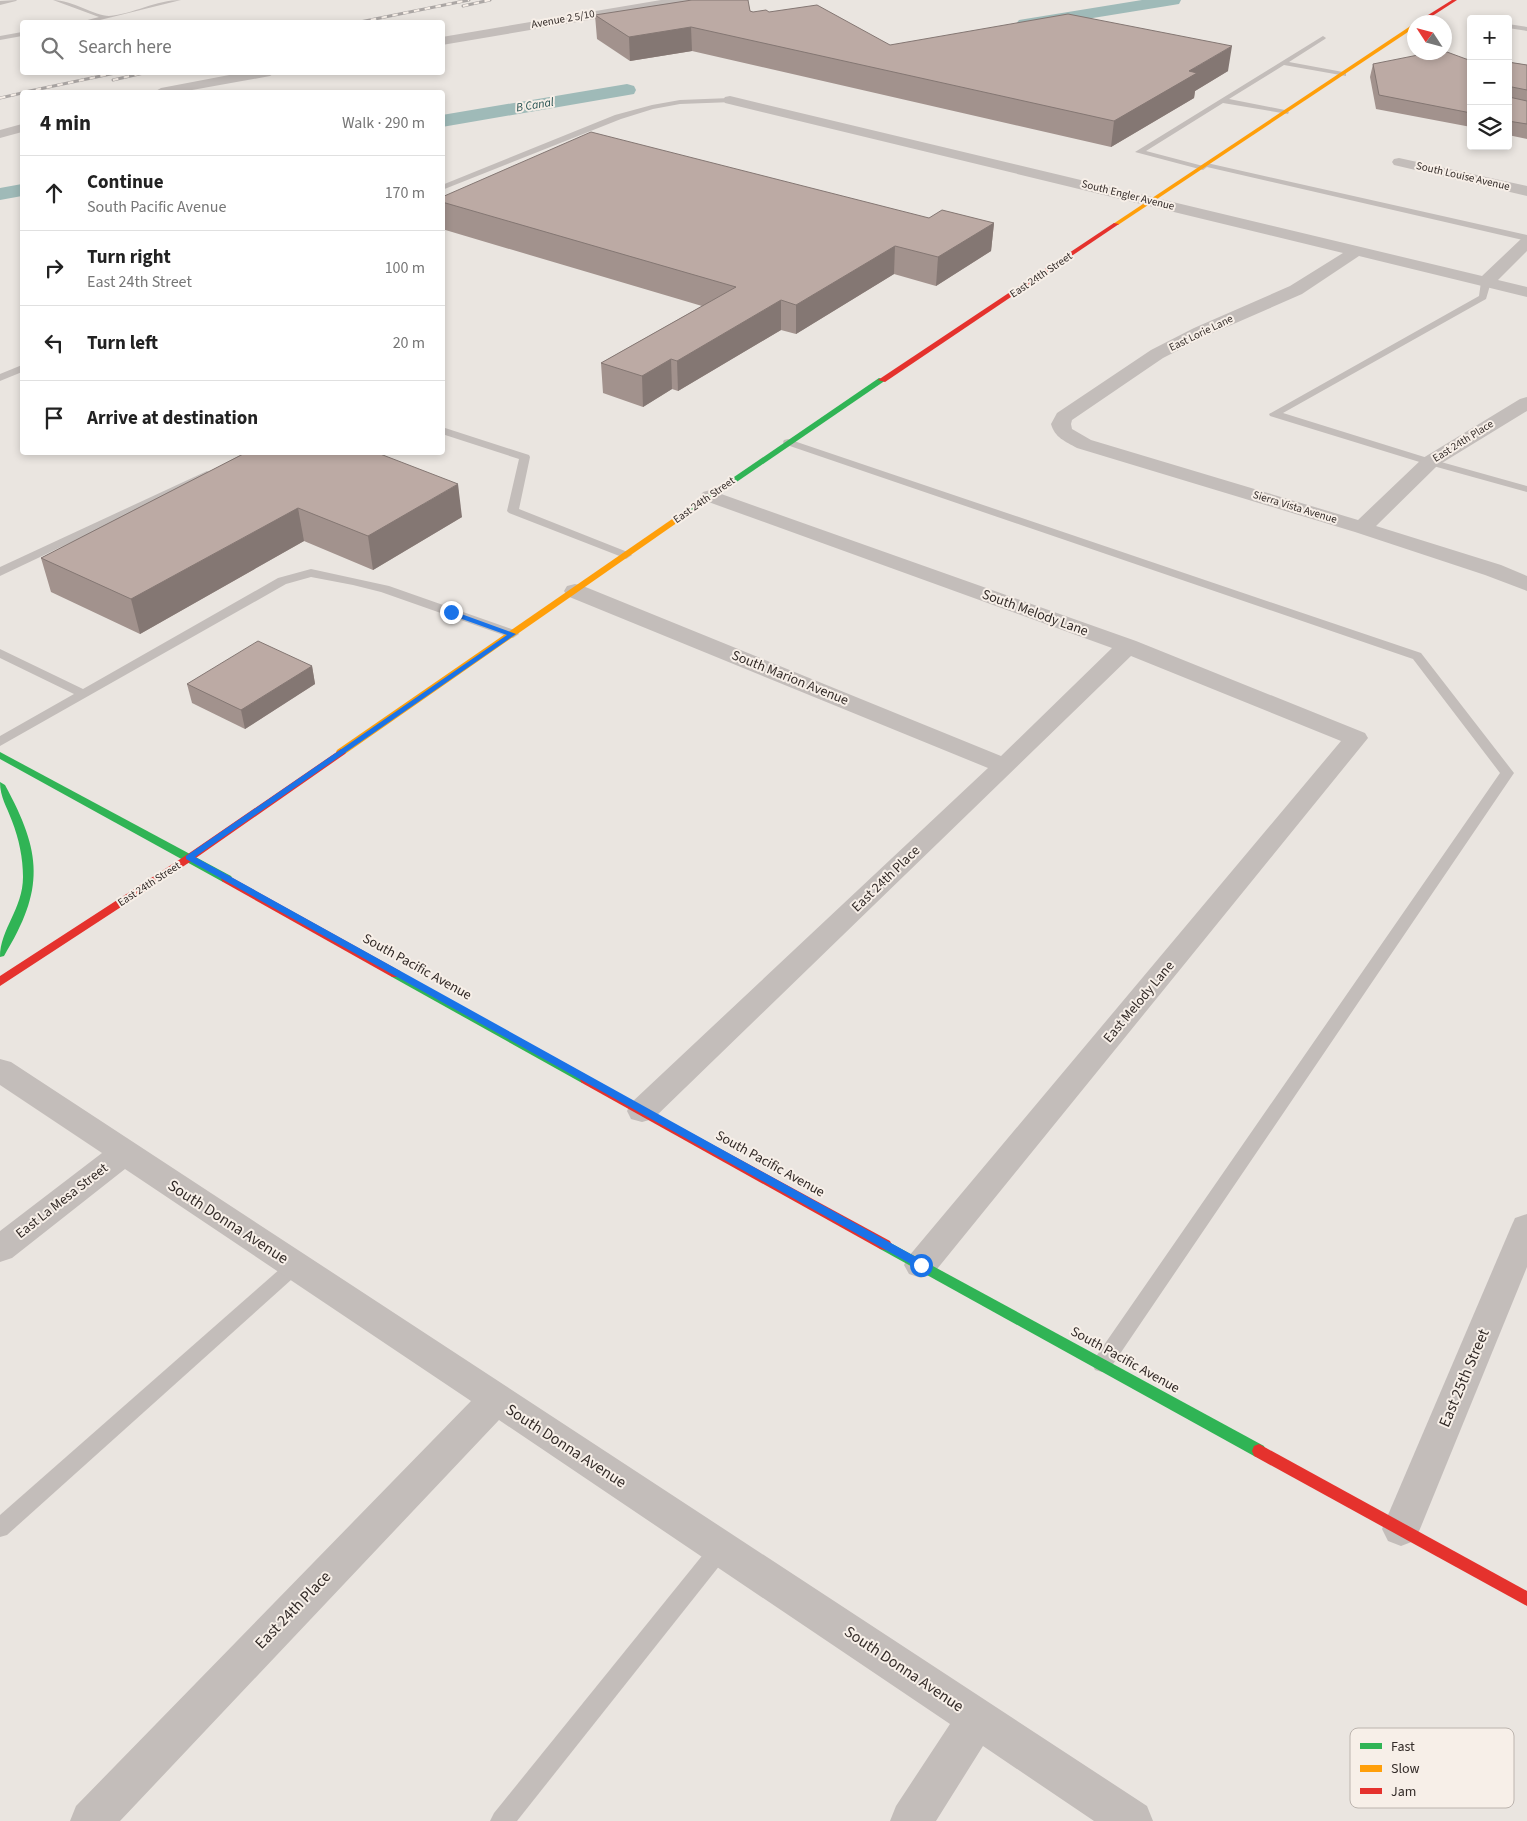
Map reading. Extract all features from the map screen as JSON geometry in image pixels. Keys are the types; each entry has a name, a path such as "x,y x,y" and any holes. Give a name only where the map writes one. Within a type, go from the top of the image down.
{"main road":[{"path":"1431,15 1455,0"},
{"name":"East 24th Street","path":"0,982 189,858 788,442 1407,31"},
{"name":"South Pacific Avenue","path":"0,755 1527,1599"},
{"path":"0,785 6,795 24,846 28,886 17,922 0,953"}],"street":[{"name":"Avenue 2 5/10","path":"445,40 683,0"},
{"path":"172,90 254,75"},
{"name":"South Engler Avenue","path":"730,100 1527,292"},
{"path":"0,134 20,129"},
{"name":"South Louise Avenue","path":"1399,162 1527,191"},
{"path":"1486,282 1527,242"},
{"name":"East Lorie Lane","path":"1063,432 1061,424 1064,417 1124,374 1200,332 1296,290 1356,251"},
{"name":"East 24th Place","path":"1362,528 1430,462 1527,403"},
{"name":"Sierra Vista Avenue","path":"1063,432 1084,444 1362,528 1493,570 1527,584"},
{"name":"South Melody Lane","path":"710,496 1128,646 1356,738"},
{"name":"South Marion Avenue","path":"575,591 1006,766"},
{"name":"East 24th Place","path":"642,1111 1006,766 1128,646"},
{"name":"East Melody Lane","path":"921,1265 1356,738"},
{"name":"South Donna Avenue","path":"0,1070 1132,1821"},
{"name":"East La Mesa Street","path":"0,1249 124,1153"},
{"name":"East 25th Street","path":"1401,1529 1527,1227"},
{"name":"East 24th Place","path":"91,1821 495,1400"},
{"path":"911,1821 977,1718"}],"lane":[{"path":"0,2 14,0"},
{"path":"56,0 107,18"},
{"path":"95,20 178,0"},
{"path":"1512,27 1527,29"},
{"path":"0,38 20,34"},
{"path":"1323,38 1139,152 1527,238"},
{"path":"1285,62 1343,74"},
{"path":"445,187 618,117 652,107 680,102 730,100"},
{"path":"1222,100 1285,112"},
{"path":"1486,282 1483,296 1274,414 1430,462 1527,489"},
{"path":"0,378 20,369"},
{"path":"445,431 525,457 513,511 626,554"},
{"path":"788,442 1416,656 1507,772 1102,1364"},
{"path":"0,572 215,470"},
{"path":"0,742 282,581 311,573 385,589 513,634"},
{"path":"0,652 83,694"},
{"path":"0,1528 295,1266"},
{"path":"502,1821 720,1548"}],"building":[{"path":"692,0 748,0 750,11 753,12 766,10 769,12 817,5 890,45 1068,14 1232,46 1189,71 1197,73 1114,121 691,27 629,37 595,15"},
{"path":"1452,54 1467,59 1467,112 1379,95 1373,64 1407,57 1407,60 1452,60"},
{"path":"1512,63 1527,65 1527,90 1512,87"},
{"path":"1512,98 1527,101 1527,124 1512,122"},
{"path":"591,132 929,218 942,210 994,223 938,257 895,246 796,305 781,300 677,361 671,359 642,376 601,363 736,287 445,203 445,196"},
{"path":"241,455 383,455 458,484 368,536 298,508 131,599 41,558"},
{"path":"258,641 312,666 241,710 187,684"}],"waterway":[{"name":"B Canal","path":"1025,24 1173,0"},
{"name":"B Canal","path":"445,120 627,90"},
{"name":"B Canal","path":"0,194 20,190"}],"railway":[{"path":"370,20 469,0"},
{"path":"463,6 490,0"},
{"path":"34,90 106,75"},
{"path":"113,80 135,75"},
{"path":"0,98 20,93"}],"traffic: fast":[{"path":"678,518 882,380"},
{"path":"0,755 227,879"},
{"path":"0,785 18,823 26,851 29,879 23,909 0,953"},
{"path":"396,974 586,1080"},
{"path":"885,1245 1259,1451"}],"traffic: slow":[{"path":"1116,224 1407,31"},
{"path":"341,752 678,518"}],"traffic: jam":[{"path":"1431,15 1455,0"},
{"path":"882,380 1116,224"},
{"path":"0,982 189,858 341,752"},
{"path":"227,879 396,974"},
{"path":"586,1080 885,1245"},
{"path":"1259,1451 1527,1599"}],"route":[{"path":"451,612 513,634 189,858 921,1265"}]}
